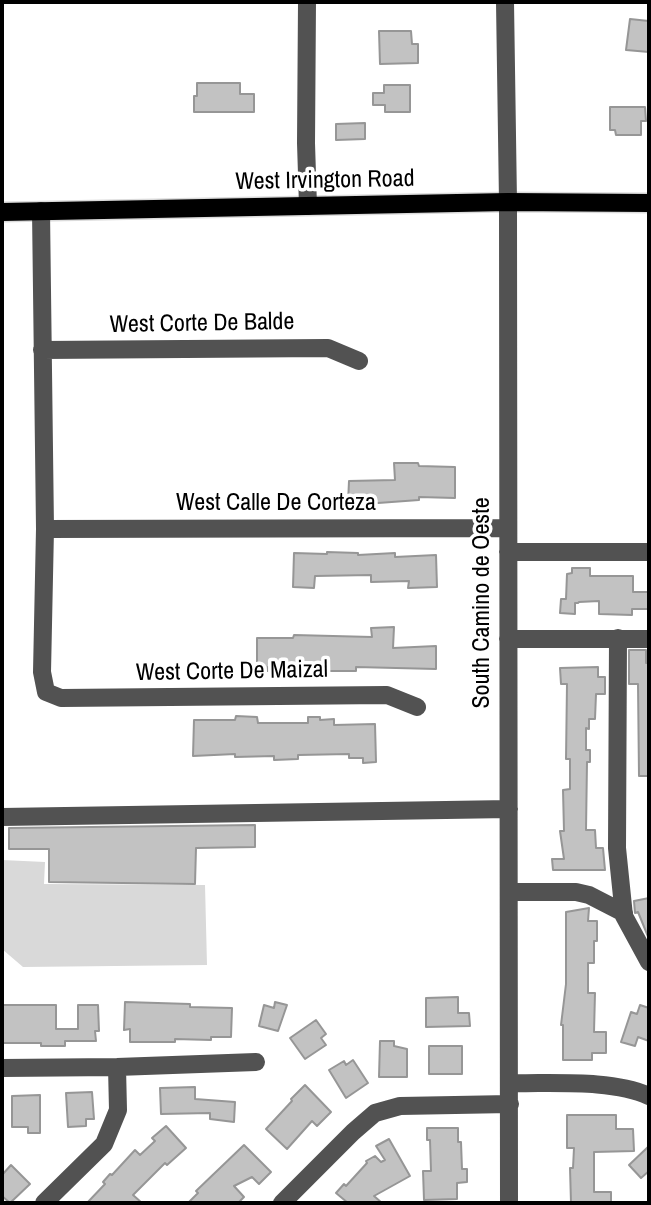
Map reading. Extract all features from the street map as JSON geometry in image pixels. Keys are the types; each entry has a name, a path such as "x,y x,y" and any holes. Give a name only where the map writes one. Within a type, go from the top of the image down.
{"main road":[{"name":"West Irvington Road","path":"2,212 508,202 649,202"}],"street":[{"path":"307,2 308,206"},
{"name":"South Camino de Oeste","path":"505,2 508,202 509,1203"},
{"path":"41,211 45,529"},
{"name":"West Corte De Balde","path":"42,350 328,348 359,361"},
{"name":"West Calle De Corteza","path":"45,529 508,528"},
{"name":"West Corte De Maizal","path":"45,529 42,672 46,692 61,698 387,695 417,708"},
{"path":"508,552 649,552"},
{"path":"618,638 617,848 624,914 649,962"},
{"path":"508,639 649,639"},
{"path":"2,817 509,809"},
{"path":"509,892 576,892 589,895 624,914"},
{"path":"2,1068 256,1062"},
{"path":"44,1203 104,1143 118,1110 117,1067"},
{"path":"510,1083 605,1085 636,1090 649,1096"},
{"path":"287,1202 353,1132 375,1113 400,1106 510,1104"}],"shaded area":[{"path":"2,860 45,862 44,884 205,885 207,965 23,967 2,949"}],"building":[{"path":"630,19 649,21 649,52 626,50"},
{"path":"379,31 411,31 412,44 418,44 418,63 380,64"},
{"path":"197,83 240,83 240,94 254,94 254,112 194,112"},
{"path":"384,85 410,85 410,112 385,112 385,105 373,105 373,93 384,93"},
{"path":"610,107 645,107 646,121 641,121 641,135 616,135 615,130 610,130"},
{"path":"365,123 365,139 336,140 336,124"},
{"path":"394,463 455,467 455,498 419,497 419,500 348,503 349,481 395,480"},
{"path":"294,553 358,555 395,553 395,557 436,555 437,587 408,588 409,581 371,582 371,575 315,576 314,588 293,587"},
{"path":"572,568 590,568 590,576 633,576 633,592 649,592 649,609 632,609 632,615 599,614 599,601 575,603 575,614 560,613 561,599 566,599 567,574 572,573"},
{"path":"394,627 393,648 436,646 436,669 356,667 356,671 329,671 293,670 293,666 268,667 268,671 257,671 257,638 293,638 294,635 372,637 371,628"},
{"path":"629,650 646,650 646,663 649,663 649,776 639,776 638,684 629,684"},
{"path":"598,667 598,677 605,677 605,694 596,694 595,719 589,719 589,729 586,728 586,750 590,750 590,762 587,762 586,830 595,830 596,848 603,848 605,870 553,870 552,859 564,859 560,831 564,831 563,790 570,789 570,759 566,759 567,684 561,684 560,668"},
{"path":"236,716 257,717 258,723 308,723 308,717 320,717 320,720 334,719 334,725 375,724 376,762 363,763 363,758 349,758 349,754 298,755 298,759 274,760 274,756 235,757 235,754 193,756 194,720 235,720"},
{"path":"255,825 255,847 196,848 195,884 49,882 49,849 9,849 9,828"},
{"path":"649,898 649,939 638,912 635,913 634,901"},
{"path":"589,908 588,921 597,921 597,941 594,941 594,963 588,963 588,993 595,993 594,1032 606,1032 606,1053 592,1053 592,1060 563,1060 561,1025 566,984 566,912"},
{"path":"458,997 458,1013 469,1013 470,1026 426,1027 426,998"},
{"path":"125,1002 232,1008 231,1037 211,1037 211,1040 175,1039 175,1042 130,1042 130,1029 124,1030"},
{"path":"275,1002 287,1005 278,1031 259,1026 264,1005 274,1008"},
{"path":"2,1005 56,1005 56,1029 78,1029 78,1005 98,1005 99,1031 95,1031 96,1041 65,1041 65,1046 2,1043"},
{"path":"640,1005 649,1008 649,1041 638,1037 635,1046 621,1042 631,1012 637,1014"},
{"path":"316,1020 326,1034 321,1038 326,1045 305,1059 290,1038"},
{"path":"380,1041 394,1041 394,1046 407,1049 407,1077 379,1077"},
{"path":"429,1046 462,1046 462,1074 429,1074"},
{"path":"353,1060 368,1083 346,1098 329,1070 344,1061 346,1065"},
{"path":"305,1085 331,1112 317,1126 312,1121 287,1149 266,1129"},
{"path":"195,1087 195,1099 235,1102 234,1122 210,1119 210,1113 161,1114 160,1088"},
{"path":"92,1092 94,1119 86,1119 86,1126 68,1127 66,1093"},
{"path":"40,1095 40,1133 28,1133 28,1127 12,1127 12,1096"},
{"path":"567,1115 616,1115 616,1129 633,1129 634,1151 594,1152 594,1192 611,1192 611,1203 571,1203 570,1168 573,1168 574,1148 567,1148"},
{"path":"166,1126 186,1148 167,1165 165,1163 133,1195 142,1203 87,1203 105,1184 103,1182 110,1174 112,1175 135,1150 140,1155 155,1141 152,1138"},
{"path":"427,1128 458,1128 462,1169 467,1169 467,1182 457,1183 457,1199 424,1200 423,1171 431,1171"},
{"path":"389,1139 410,1176 374,1196 382,1203 348,1203 336,1193 344,1184 346,1186 366,1161 375,1156 381,1162 385,1160 376,1146"},
{"path":"244,1145 271,1172 259,1184 252,1177 234,1186 244,1197 238,1203 188,1203 198,1193 196,1191"},
{"path":"649,1146 649,1171 641,1178 629,1165"},
{"path":"11,1165 30,1184 10,1203 2,1196 2,1175"}]}
